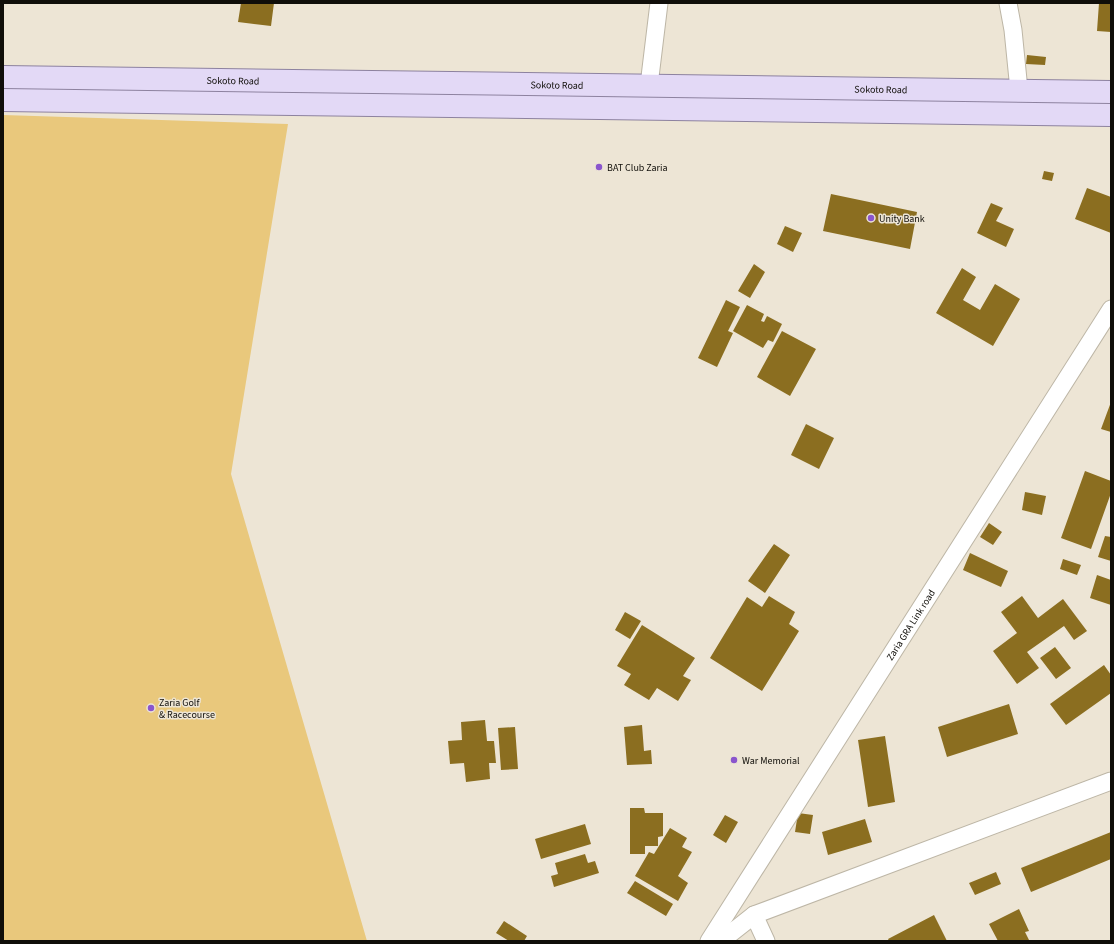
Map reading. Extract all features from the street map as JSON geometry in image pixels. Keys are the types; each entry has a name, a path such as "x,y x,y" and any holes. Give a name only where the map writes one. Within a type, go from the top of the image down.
{"main road":[{"name":"Sokoto Road","path":"3,77 1111,92"},
{"path":"3,100 1111,115"}],"street":[{"path":"649,85 659,3"},
{"path":"1008,3 1013,30 1019,90"},
{"name":"Zaria GRA Link road","path":"709,941 1111,309"},
{"path":"721,941 754,915 1111,781"},
{"path":"754,915 766,941"}],"shaded area":[{"name":"Zaria Golf & Racecourse","path":"3,115 288,124 231,474 367,941 3,941"}],"building":[{"path":"241,3 274,3 271,26 238,22"},
{"path":"1099,3 1111,3 1111,32 1097,31"},
{"path":"1027,55 1046,57 1045,65 1026,64"},
{"path":"1044,171 1054,173 1052,181 1042,179"},
{"path":"1087,188 1111,197 1111,233 1075,219"},
{"path":"831,194 917,212 910,249 823,231"},
{"path":"991,203 1003,208 996,221 1014,229 1006,247 977,233"},
{"path":"785,226 802,233 793,252 777,244"},
{"path":"754,264 765,272 750,298 738,291"},
{"path":"962,268 976,277 963,300 980,310 995,284 1020,299 993,346 936,313"},
{"path":"726,300 740,307 728,331 733,333 717,367 698,358"},
{"path":"747,305 764,314 761,321 764,322 767,316 782,324 773,342 768,340 763,348 733,331"},
{"path":"782,331 816,349 790,396 757,377"},
{"path":"1111,402 1111,432 1101,429"},
{"path":"806,424 834,438 819,469 791,455"},
{"path":"1085,471 1111,481 1111,493 1091,549 1061,538"},
{"path":"1025,492 1046,496 1042,515 1022,510"},
{"path":"989,523 1002,532 993,545 980,537"},
{"path":"1105,536 1111,537 1111,561 1098,557"},
{"path":"774,544 790,555 765,593 748,581"},
{"path":"970,553 1008,571 1001,587 963,570"},
{"path":"1063,559 1081,565 1077,575 1060,569"},
{"path":"1097,575 1111,580 1111,605 1090,598"},
{"path":"769,596 795,612 789,624 799,631 762,691 710,658 747,597 762,607"},
{"path":"1022,596 1038,618 1063,599 1087,631 1074,640 1064,626 1027,652 1039,668 1017,684 993,651 1017,633 1001,612"},
{"path":"625,612 641,621 630,639 615,630"},
{"path":"642,625 695,658 683,676 691,680 678,701 657,688 649,700 624,685 631,674 617,666"},
{"path":"1055,647 1071,668 1056,679 1040,658"},
{"path":"1104,665 1111,675 1111,693 1066,725 1050,704"},
{"path":"1009,704 1018,734 947,757 938,727"},
{"path":"485,720 487,741 494,741 496,763 489,763 490,779 466,782 464,763 450,764 448,741 462,740 461,722"},
{"path":"642,725 644,751 651,750 652,764 627,765 624,727"},
{"path":"515,727 518,769 501,770 498,728"},
{"path":"885,736 895,802 868,807 858,740"},
{"path":"630,808 644,808 645,813 663,813 663,836 658,837 658,846 645,846 645,854 630,854"},
{"path":"798,813 813,815 810,834 795,832"},
{"path":"725,815 738,822 726,843 713,835"},
{"path":"865,819 872,842 828,855 822,832"},
{"path":"585,824 591,844 541,859 535,839"},
{"path":"670,828 687,838 682,847 692,852 678,876 688,883 678,901 635,876 649,852 654,854"},
{"path":"1111,832 1111,859 1031,892 1021,868"},
{"path":"585,854 588,863 595,861 599,873 554,887 551,876 558,874 555,863"},
{"path":"996,872 1001,884 975,895 969,883"},
{"path":"635,881 673,904 666,916 627,893"},
{"path":"1019,909 1029,931 1025,932 1029,940 998,941 989,924"},
{"path":"934,915 947,941 889,941 888,939"},
{"path":"504,921 527,936 524,941 509,941 496,933"}],"place":[{"name":"BAT Club Zaria","path":"599,167"},
{"name":"Unity Bank","path":"871,218"},
{"name":"Zaria Golf & Racecourse","path":"151,708"},
{"name":"War Memorial","path":"734,760"}]}
